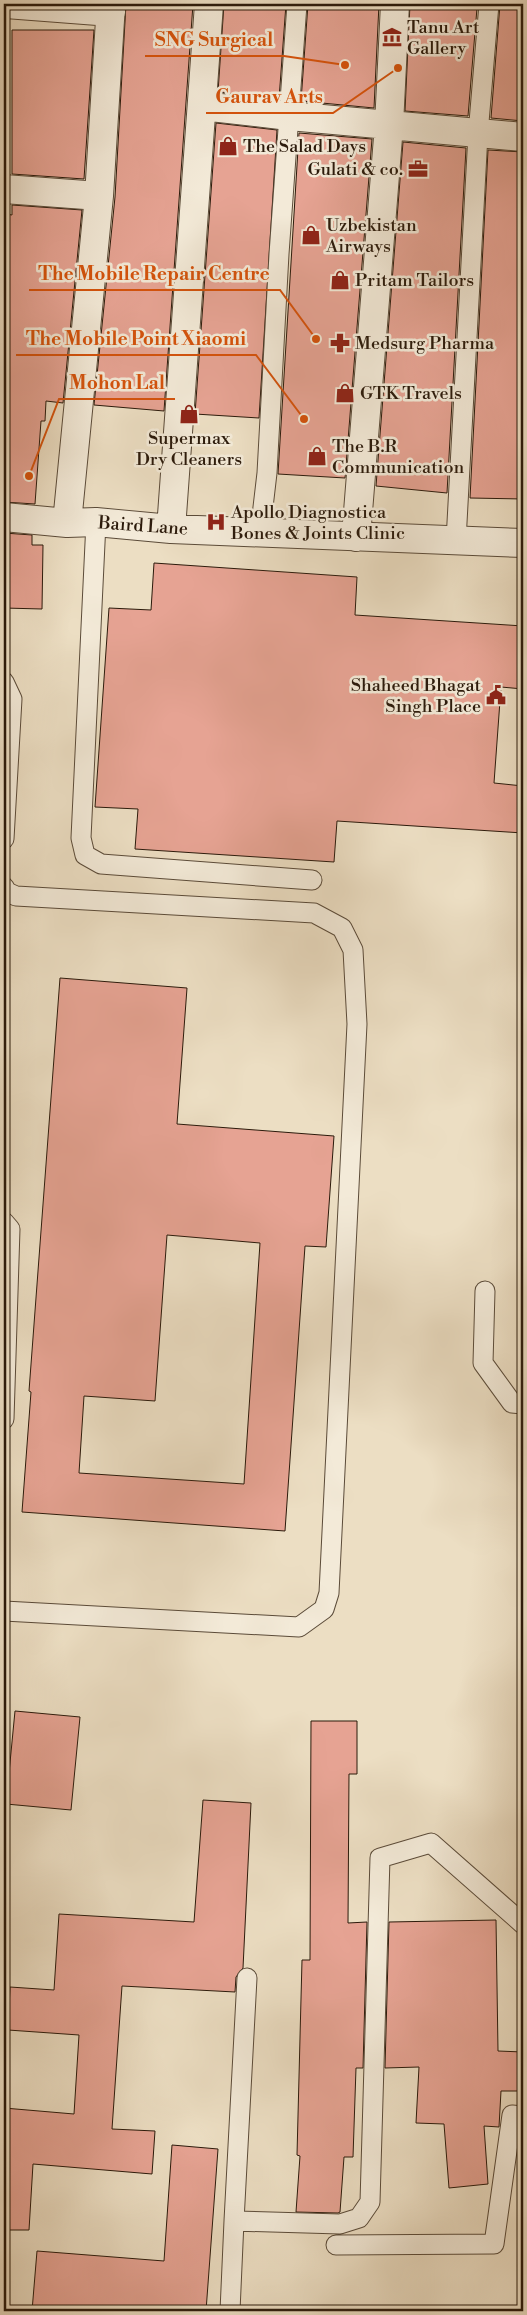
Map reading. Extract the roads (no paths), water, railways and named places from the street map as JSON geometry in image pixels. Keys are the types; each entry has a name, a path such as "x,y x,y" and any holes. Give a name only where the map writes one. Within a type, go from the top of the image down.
{"street":[{"path":"6,4 111,8 99,196 67,523"},
{"path":"171,529 210,4"},
{"path":"356,537 389,125 395,4"},
{"path":"202,106 288,116 523,137"},
{"path":"4,189 99,196"},
{"name":"Baird Lane","path":"4,516 67,523 96,522 171,529 523,543"}],"lane":[{"path":"260,533 267,473 288,116 297,4"},
{"path":"456,541 478,134 489,4"},
{"path":"96,522 81,838 85,855 101,864 312,880"},
{"path":"4,682 12,699 4,840"},
{"path":"4,887 7,892 16,896 314,913 342,928 353,950 357,1024 329,1593 324,1609 299,1627 4,1611"},
{"path":"4,1222 10,1229 4,1419"},
{"path":"485,1292 483,1363 512,1403 523,1404"},
{"path":"234,2221 340,2224 359,2218 370,2202 380,1858 431,1843 523,1924"},
{"path":"230,2311 247,1978"},
{"path":"336,2245 494,2244 512,2115 523,2116"}],"place":[{"name":"Tanu Art Gallery","path":"392,37"},
{"name":"SNG Surgical","path":"345,65"},
{"name":"Gaurav Arts","path":"398,68"},
{"name":"The Salad Days","path":"228,146"},
{"name":"Gulati & co.","path":"418,169"},
{"name":"Uzbekistan Airways","path":"311,235"},
{"name":"Pritam Tailors","path":"340,280"},
{"name":"The Mobile Repair Centre","path":"316,339"},
{"name":"Medsurg Pharma","path":"340,343"},
{"name":"GTK Travels","path":"345,393"},
{"name":"Supermax Dry Cleaners","path":"189,414"},
{"name":"The Mobile Point Xiaomi","path":"304,419"},
{"name":"The B.R Communication","path":"317,456"},
{"name":"Mohon Lal","path":"29,476"},
{"name":"Apollo Diagnostica Bones & Joints Clinic","path":"216,522"},
{"name":"Shaheed Bhagat Singh Place","path":"496,695"}]}
